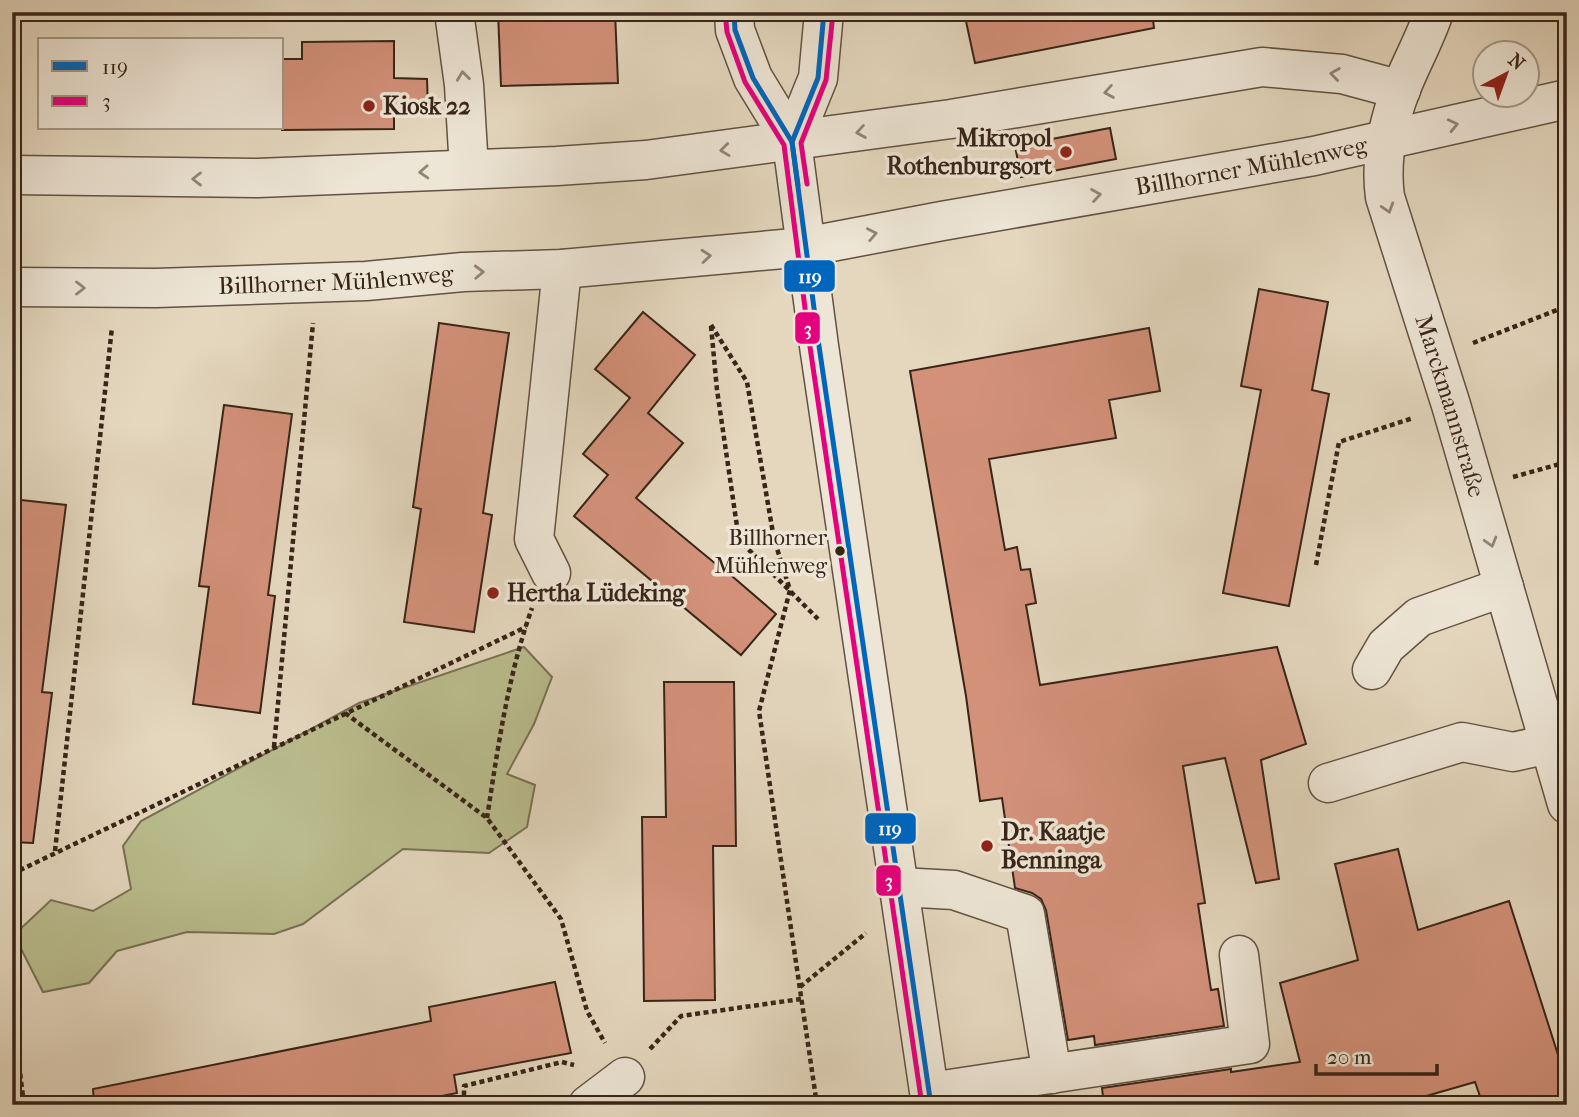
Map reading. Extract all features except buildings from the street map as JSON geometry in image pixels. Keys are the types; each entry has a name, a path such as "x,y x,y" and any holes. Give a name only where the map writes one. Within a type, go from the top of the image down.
{"street":[{"path":"454,12 464,85 469,169"},
{"path":"734,12 735,30 753,78 792,142 805,247 931,1099 1052,1074 1250,1044 1239,955"},
{"path":"792,142 818,78 824,12"},
{"name":"Marckmannstraße","path":"1434,12 1401,90 1386,140 1382,174 1385,197 1451,405 1567,804"},
{"path":"12,175 258,178 646,160 950,119 1262,67 1342,74 1401,90"},
{"name":"Billhorner Mühlenweg","path":"12,287 116,288 317,283 463,272 562,269 805,247 1314,156 1567,99"},
{"path":"551,573 534,539 562,269"},
{"path":"1372,670 1387,646 1419,617 1504,587"},
{"path":"1328,783 1462,743 1513,752 1549,744"},
{"path":"901,895 954,890 1025,914 1052,1074"},
{"path":"589,1105 625,1077"}],"path":[{"path":"273,747 317,283"},
{"path":"55,852 116,288"},
{"path":"1492,337 1567,306"},
{"path":"790,590 739,540 717,390 711,326 747,382 774,539 790,590 759,711 817,1105"},
{"path":"1316,565 1339,442 1451,405"},
{"path":"1550,467 1567,462"},
{"path":"12,874 526,627 500,733 487,818"},
{"path":"345,713 487,818 561,919 587,1011 625,1077"},
{"path":"799,988 901,895"},
{"path":"625,1077 681,1016 801,999"},
{"path":"12,1006 24,1105"},
{"path":"434,1105 464,1099 464,1086 562,1062 625,1077"}],"green space":[{"path":"524,647 552,677 534,724 507,774 535,785 527,827 489,853 403,849 303,924 274,934 187,932 117,951 89,983 43,992 14,935 51,900 93,911 131,889 123,846 141,821 359,703"}],"transit line":[{"name":"3","path":"725,12 727,32 745,82 784,145 810,347 922,1105"},
{"name":"119","path":"734,12 735,30 753,78 792,142 819,346 931,1105"},
{"name":"119","path":"798,185 792,142 818,78 824,12"},
{"name":"3","path":"807,184 801,143 826,80 833,13"}],"place":[{"name":"Kiosk 22","path":"369,106"},
{"name":"Mikropol Rothenburgsort","path":"1066,152"},
{"name":"Billhorner Mühlenweg","path":"840,551"},
{"name":"Hertha Lüdeking","path":"493,593"},
{"name":"Dr. Kaatje Benninga","path":"987,846"}]}
